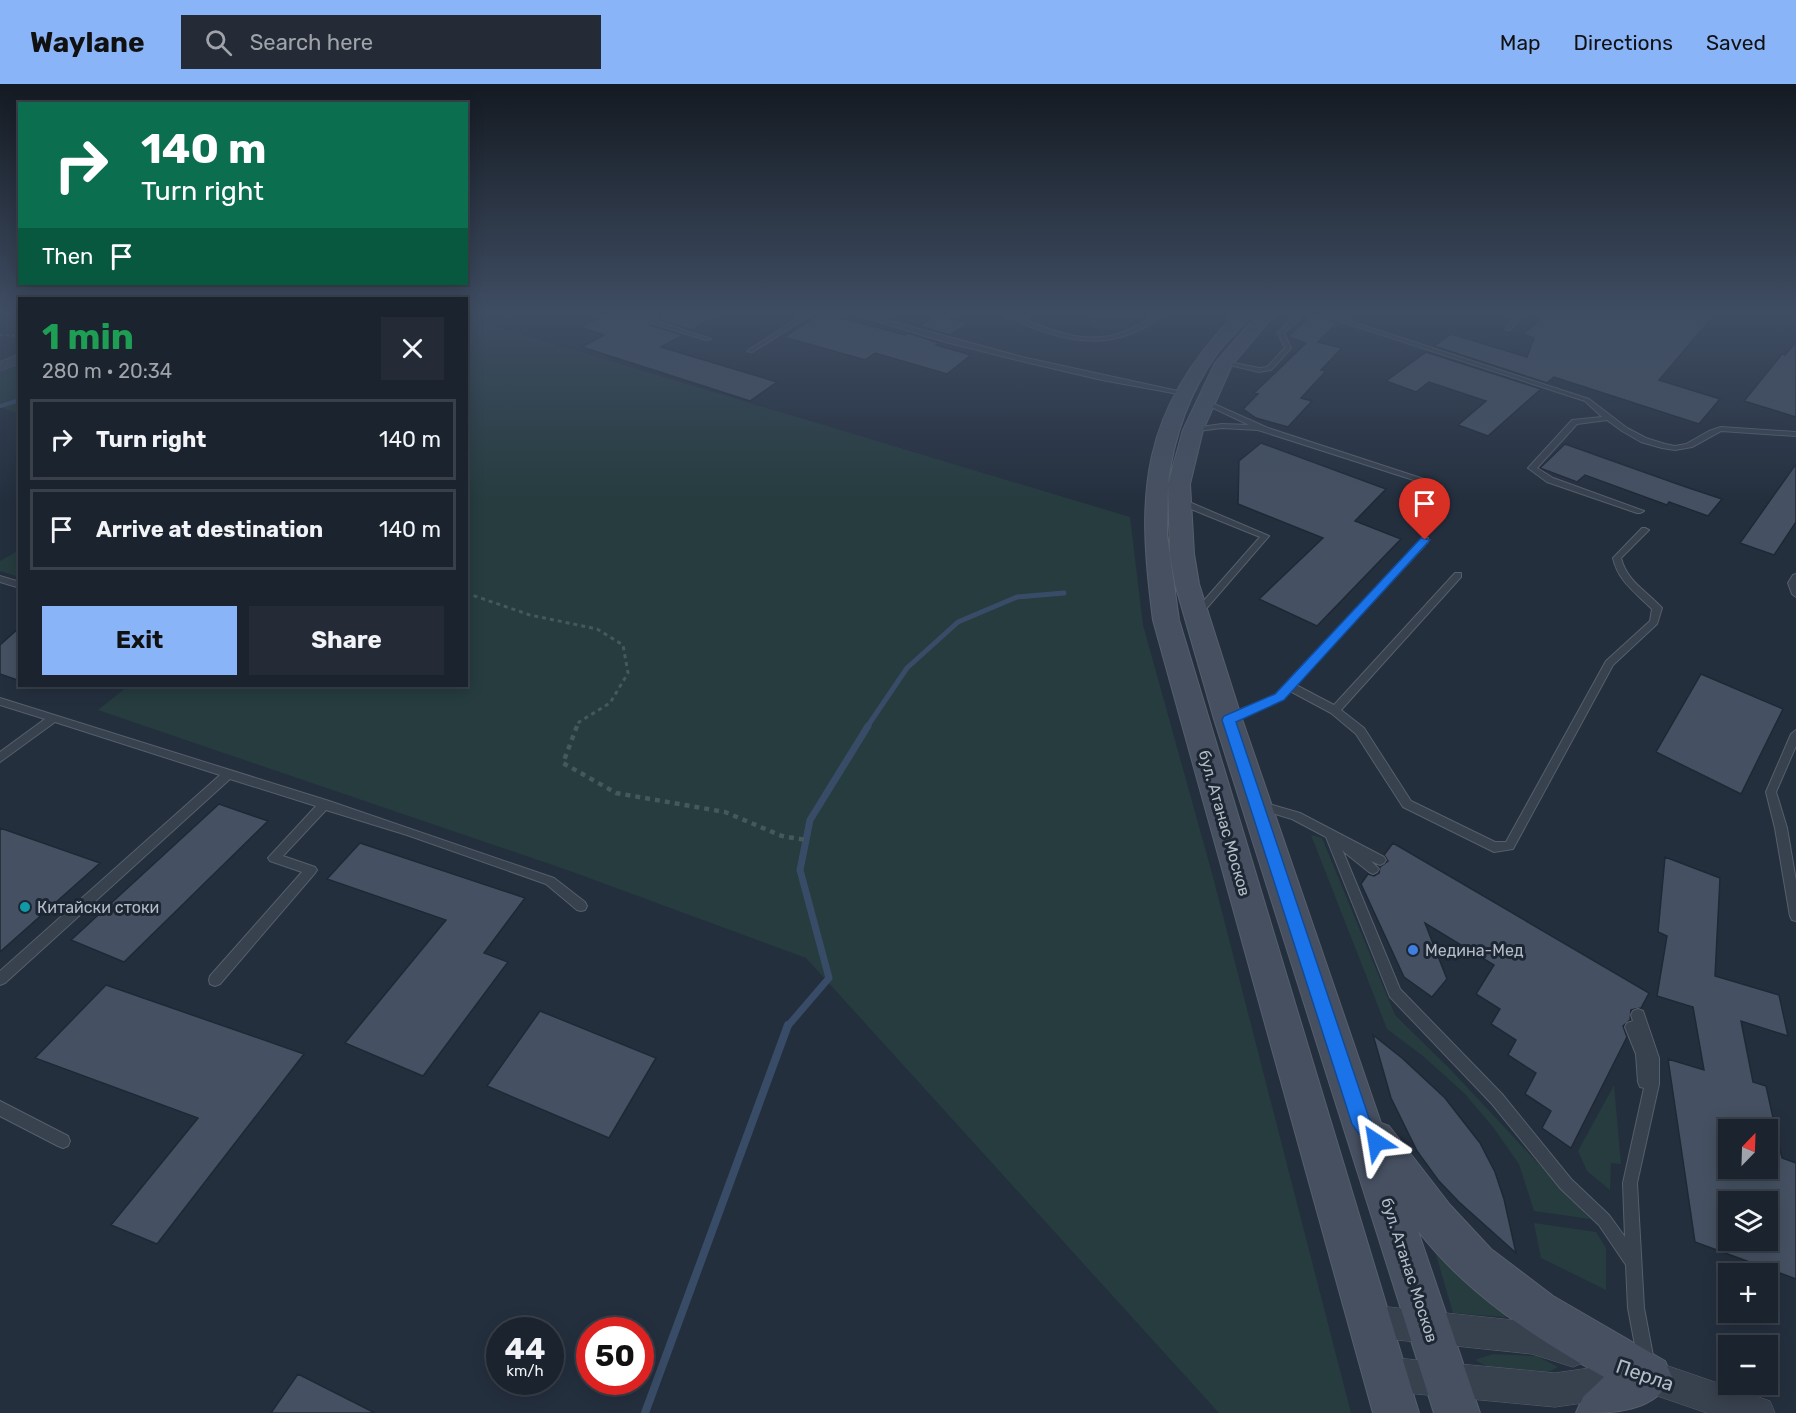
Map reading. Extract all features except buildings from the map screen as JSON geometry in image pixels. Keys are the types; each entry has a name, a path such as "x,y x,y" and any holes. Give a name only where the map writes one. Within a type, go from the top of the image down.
{"main road":[{"name":"бул. Атанас Москов","path":"1202,377 1194,398 1193,430 1179,484 1182,554 1195,616 1451,1396"},
{"name":"бул. Атанас Москов","path":"1212,377 1171,421 1156,481 1155,545 1166,620 1391,1393"},
{"path":"1362,1124 1453,1241 1477,1265 1564,1328 1649,1377"},
{"path":"1599,1413 1613,1397 1649,1377"}],"street":[{"name":"Перла","path":"1369,1322 1532,1338 1758,1413"},
{"path":"1391,1393 1451,1396 1555,1389 1649,1377"}],"lane":[{"path":"1103,377 1194,398 1265,430 1432,483"},
{"path":"1516,377 1587,400 1632,434 1673,448 1691,445 1711,431 1721,429 1796,434"},
{"path":"1608,418 1575,422 1532,468 1550,480 1640,511"},
{"path":"1193,430 1222,426 1265,430"},
{"path":"1179,501 1264,536 1195,616"},
{"path":"1289,687 1335,710 1360,731 1407,804 1494,847 1509,846 1609,663 1654,622 1657,608 1641,591 1628,583 1618,569 1617,558 1645,530"},
{"path":"1228,720 1279,697 1425,540"},
{"path":"1335,710 1458,575"},
{"path":"1796,577 1792,583 1796,594"},
{"path":"0,579 18,584"},
{"path":"0,701 324,804 550,881 581,906"},
{"path":"0,758 54,718"},
{"path":"1795,908 1781,828 1771,792 1796,734"},
{"path":"0,979 228,774"},
{"path":"215,980 311,870 274,858 324,804"},
{"path":"1256,804 1296,816 1329,834 1376,865"},
{"path":"1329,834 1395,993 1497,1099 1566,1184 1604,1220 1634,1263"},
{"path":"1635,1021 1652,1058 1652,1084 1630,1183 1636,1308 1649,1377"},
{"path":"0,1108 63,1141"}],"path":[{"path":"468,594 530,615 597,629 623,645 628,673 610,703 579,722 563,763 616,793 725,812 782,836 807,840"}],"green space":[{"path":"0,377 18,377 18,414 0,407"},
{"path":"468,377 664,377 1130,517 1143,625 1213,877 1351,1413 1219,1413 806,958 570,871 98,710 127,687 468,687"},
{"path":"18,551 18,577 0,571 0,561"},
{"path":"1311,835 1322,838 1395,1015 1451,1070 1590,1219 1534,1211 1519,1164 1493,1127 1464,1093 1423,1056 1387,1029"},
{"path":"1614,1085 1621,1164 1611,1163 1610,1190 1587,1171 1578,1151"},
{"path":"1534,1223 1596,1232 1606,1248 1606,1290 1541,1258"},
{"path":"1428,1227 1530,1319 1453,1313"},
{"path":"1493,1354 1537,1356 1558,1367 1536,1375 1516,1376 1475,1360"}],"waterway":[{"path":"0,406 18,401"},
{"path":"867,727 907,668 958,622 1017,597 1064,593"},
{"path":"787,1026 829,978 800,870 810,820 868,726"},
{"path":"645,1413 787,1026"}],"place":[{"name":"Китайски стоки","path":"25,907"},
{"name":"Медина-Мед","path":"1413,950"}],"route":[{"path":"1376,1142 1362,1124 1228,720 1279,697 1425,540"}]}
